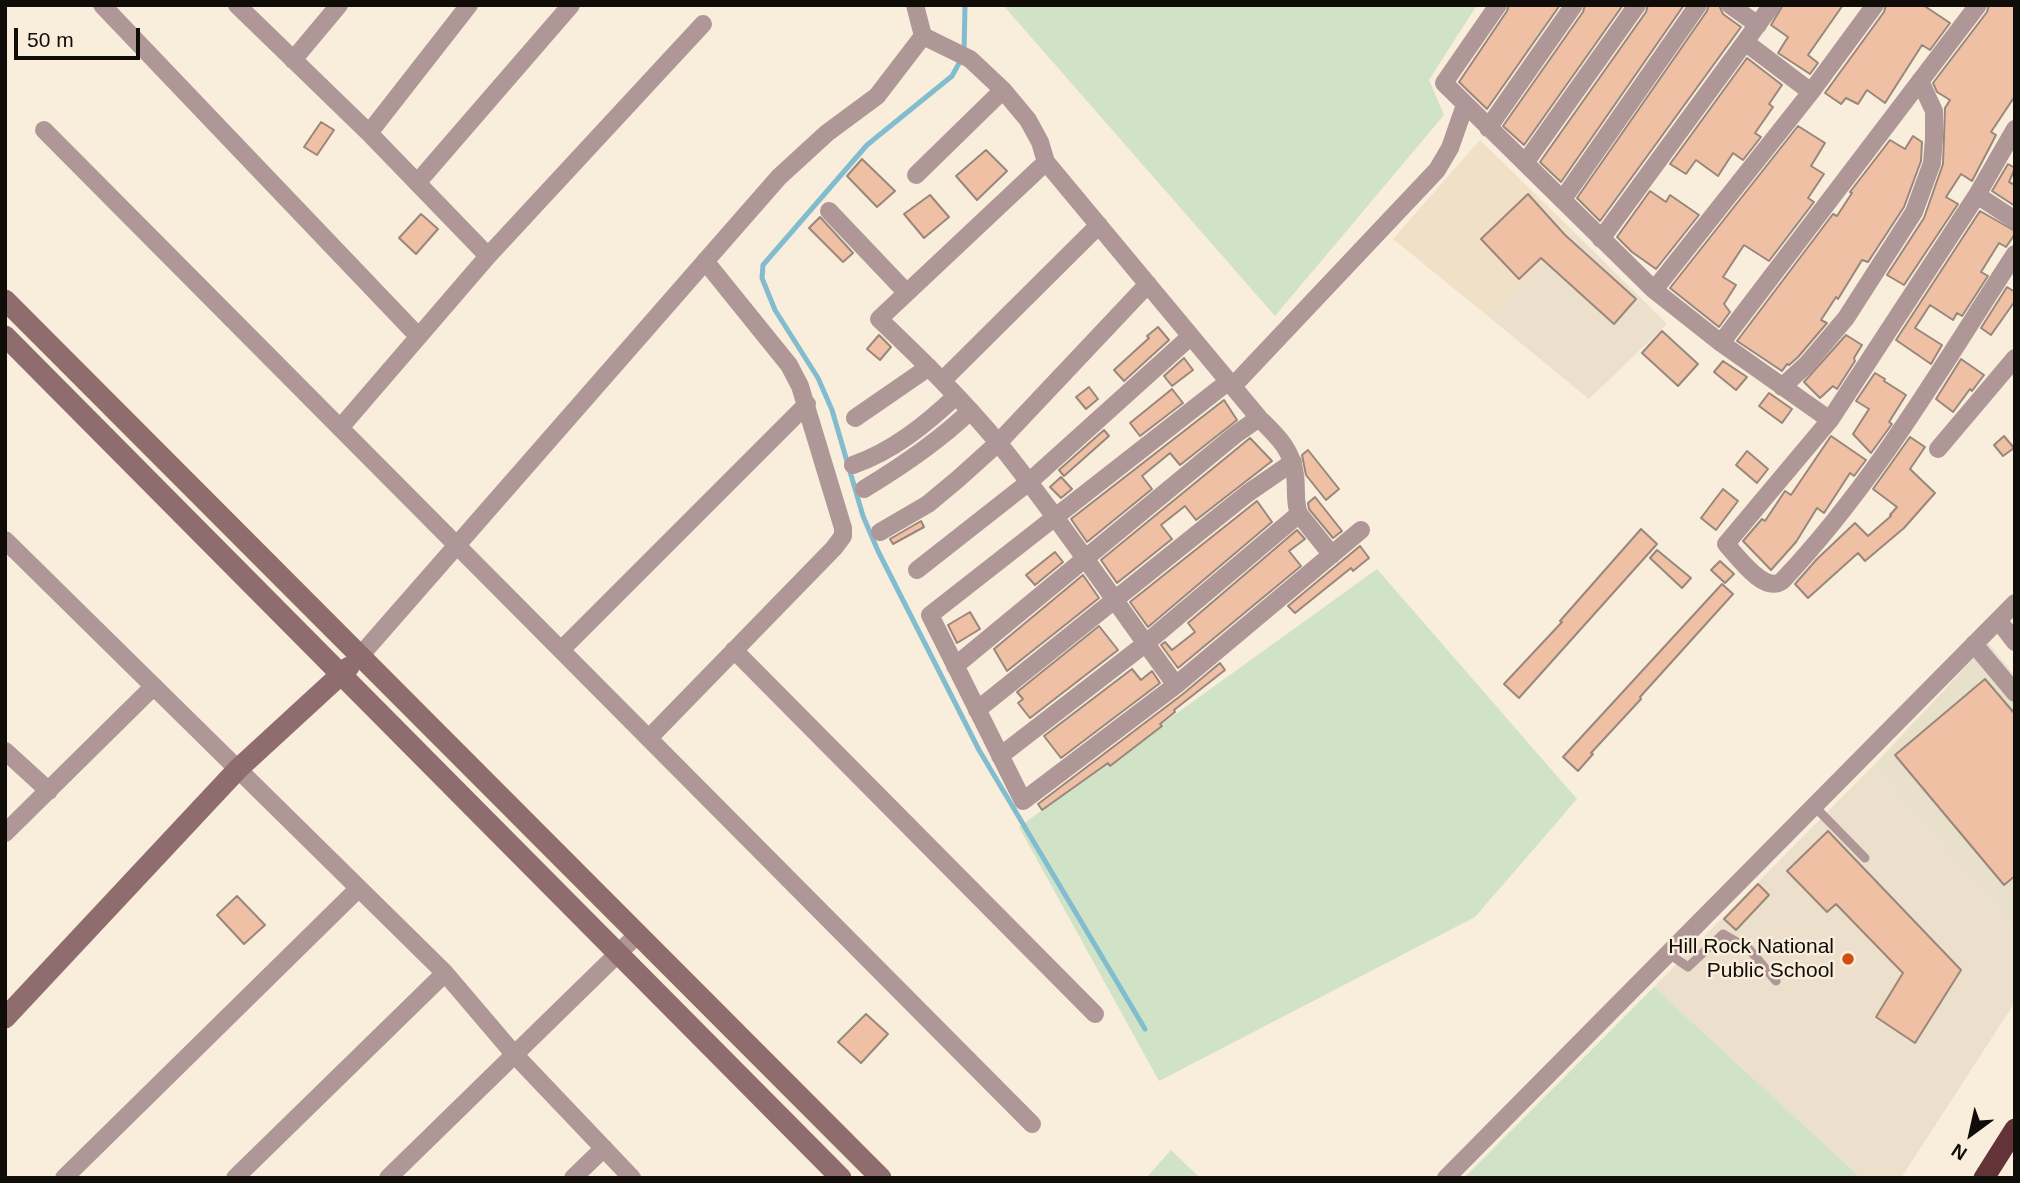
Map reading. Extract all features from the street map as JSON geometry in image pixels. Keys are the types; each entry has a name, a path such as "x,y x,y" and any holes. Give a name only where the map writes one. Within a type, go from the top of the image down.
{"highway":[{"path":"1984,1178 2015,1129"}],"street":[{"path":"102,5 418,336"},
{"path":"237,5 369,134 488,256"},
{"path":"293,60 340,5"},
{"path":"369,134 469,5"},
{"path":"417,183 571,5"},
{"path":"915,5 923,36"},
{"path":"1498,5 1444,83 1654,290 1721,343 1830,420"},
{"path":"1488,128 1574,5"},
{"path":"1525,163 1637,5"},
{"path":"1563,199 1698,5"},
{"path":"1730,5 1758,25"},
{"path":"1601,239 1772,5"},
{"path":"1654,290 1811,92 1875,5"},
{"path":"1721,343 1978,5"},
{"path":"340,428 488,256 703,24"},
{"path":"923,36 963,55 1003,90 1028,120 1040,142 1046,162 1259,418 1286,446 1296,477 1296,506 1299,514 1332,555"},
{"path":"5,1018 239,769 360,656 779,177 827,134 877,96 923,36"},
{"path":"1745,41 1811,92"},
{"path":"1782,387 1806,365 1846,317 1914,212 1932,163 1934,138 1934,111 1920,81"},
{"path":"916,175 1003,90"},
{"path":"1361,530 1176,685 1023,802 930,615 1231,383 1437,170 1450,148 1465,105"},
{"path":"2015,129 1977,195 1830,420 1726,544 1761,580 1777,585 1782,581 1818,544 1858,493 2015,254"},
{"path":"44,130 1032,1124"},
{"path":"1046,162 878,319 935,374 998,443 1176,685"},
{"path":"1977,195 2015,220"},
{"path":"829,211 906,292"},
{"path":"855,418 935,374 1099,225"},
{"path":"649,738 843,536 843,528 807,404 789,365 705,261"},
{"path":"880,532 943,493 998,443 1148,284"},
{"path":"5,300 881,1178"},
{"path":"5,336 841,1178"},
{"path":"917,570 1029,482 1191,336"},
{"path":"1938,449 2015,358"},
{"path":"853,465 874,457 899,442 921,427 956,396"},
{"path":"561,650 807,404"},
{"path":"864,489 929,446 970,411"},
{"path":"955,666 1236,434 1259,418"},
{"path":"977,710 1248,494 1293,462"},
{"path":"1000,755 1145,644 1299,514"},
{"path":"5,540 445,973 514,1054 632,1178"},
{"path":"1446,1178 2015,603"},
{"path":"1998,620 2015,642"},
{"path":"1974,644 2015,693"},
{"path":"734,650 1095,1014"},
{"path":"5,833 154,686"},
{"path":"5,751 49,791"},
{"path":"64,1178 359,888"},
{"path":"388,1178 638,934"},
{"path":"235,1178 445,973"},
{"path":"573,1178 604,1148"}],"lane":[{"path":"1814,806 1865,858"},
{"path":"1668,953 1688,967 1723,934 1749,949 1776,981"}],"shaded area":[{"path":"1480,140 1574,232 1489,317 1393,239"},
{"path":"1574,232 1667,324 1589,399 1489,317"},
{"path":"1988,643 2015,676 2015,930 1873,766"},
{"name":"Hill Rock National Public School","path":"1873,766 2015,930 2015,1002 1901,1178 1861,1178 1654,987"}],"green space":[{"path":"1003,5 1477,5 1429,80 1444,115 1275,316"},
{"path":"1377,569 1577,799 1475,917 1159,1081 1019,827"},
{"path":"1654,987 1861,1178 1464,1178"},
{"path":"1171,1150 1200,1178 1146,1178"}],"building":[{"path":"1509,5 1560,5 1487,109 1459,82"},
{"path":"1585,5 1623,5 1524,145 1503,126 1583,12"},
{"path":"1648,5 1684,5 1561,182 1540,162 1646,12"},
{"path":"1709,5 1719,5 1723,14 1741,27 1600,221 1577,198"},
{"path":"1783,5 1843,5 1808,55 1818,63 1810,74 1778,53 1788,37 1771,25"},
{"path":"1886,5 1923,5 1950,23 1930,50 1922,45 1885,103 1867,90 1858,104 1846,98 1841,104 1825,93 1884,12"},
{"path":"1989,5 2015,5 2015,96 1991,132 1996,135 1972,181 1961,174 1946,197 1958,204 1904,285 1887,275 1924,218 1943,164 1945,108 1950,100 1937,92 1933,83 1987,12"},
{"path":"1747,58 1782,85 1769,104 1773,107 1755,133 1761,137 1743,160 1733,153 1718,176 1696,160 1686,174 1670,164"},
{"path":"321,122 334,130 317,155 304,147"},
{"path":"1798,126 1825,143 1811,166 1824,174 1808,198 1814,202 1769,261 1744,245 1723,277 1736,285 1724,304 1730,312 1719,327 1670,288"},
{"path":"1913,136 1922,142 1921,161 1904,207 1868,262 1862,260 1838,299 1836,297 1821,320 1827,323 1798,357 1782,371 1737,341 1833,214 1837,216 1852,193 1850,192 1890,140 1905,149"},
{"path":"986,150 1007,171 977,200 956,176"},
{"path":"862,159 895,191 877,207 847,176"},
{"path":"2008,164 2015,168 2009,182 2015,185 2015,206 1992,191"},
{"path":"1650,191 1666,202 1670,195 1699,215 1656,269 1617,237"},
{"path":"1528,194 1565,235 1636,299 1614,324 1541,258 1519,279 1481,239"},
{"path":"930,195 949,217 924,238 904,214"},
{"path":"1980,211 2015,231 2015,234 2006,247 1999,243 1981,272 1988,276 1962,316 1957,313 1953,320 1930,305 1915,328 1942,345 1931,364 1896,340"},
{"path":"421,214 438,229 416,254 399,238"},
{"path":"820,217 853,253 843,262 809,228"},
{"path":"2007,287 2015,292 2015,301 1991,335 1981,328"},
{"path":"1158,327 1169,340 1124,381 1114,370"},
{"path":"1662,331 1698,364 1678,386 1642,353"},
{"path":"879,335 891,347 880,360 867,349"},
{"path":"1846,335 1862,345 1837,389 1833,386 1820,398 1804,382"},
{"path":"1184,358 1193,370 1172,386 1164,376"},
{"path":"1961,359 1984,375 1953,412 1936,399"},
{"path":"1723,361 1747,377 1736,390 1714,372"},
{"path":"1875,373 1906,395 1889,422 1892,424 1871,453 1853,434 1869,409 1856,401"},
{"path":"1089,387 1098,399 1086,409 1076,397"},
{"path":"1172,389 1183,403 1140,436 1130,423"},
{"path":"1769,393 1792,409 1782,423 1759,406"},
{"path":"1224,400 1237,420 1180,465 1170,453 1142,476 1152,489 1087,542 1071,519"},
{"path":"1104,430 1109,436 1064,476 1059,470"},
{"path":"1831,436 1866,460 1854,476 1850,473 1824,513 1817,508 1796,542 1771,570 1743,541 1762,519 1765,521 1785,491 1791,495"},
{"path":"2004,436 2014,448 2003,456 1994,445"},
{"path":"1910,437 1925,447 1910,469 1935,493 1904,528 1865,561 1858,553 1808,598 1795,584 1817,559 1855,523 1868,536 1891,516 1897,507 1873,489"},
{"path":"1250,438 1272,461 1196,520 1185,506 1161,525 1172,539 1117,583 1101,560"},
{"path":"1308,450 1339,489 1326,500 1306,475 1302,455"},
{"path":"1747,451 1768,469 1757,483 1736,465"},
{"path":"1061,477 1072,489 1061,498 1050,487"},
{"path":"1723,489 1738,501 1716,530 1701,518"},
{"path":"1315,497 1342,531 1333,538 1309,509 1308,503"},
{"path":"1257,501 1272,522 1148,627 1130,602"},
{"path":"921,521 924,527 893,544 890,539"},
{"path":"1641,529 1657,544 1519,698 1504,684 1562,622 1560,621"},
{"path":"1297,530 1305,539 1289,551 1301,566 1178,668 1161,645 1165,642 1172,650 1195,632 1188,623"},
{"path":"1360,546 1369,558 1353,571 1351,568 1295,613 1288,606"},
{"path":"1657,550 1691,578 1682,588 1650,558"},
{"path":"1055,552 1063,562 1035,585 1026,575"},
{"path":"1720,561 1734,574 1725,583 1711,570"},
{"path":"1083,575 1099,598 1007,671 994,649"},
{"path":"1722,584 1733,594 1640,697 1578,771 1563,757"},
{"path":"970,612 980,629 957,643 948,625"},
{"path":"1099,626 1118,650 1030,718 1018,703 1023,699 1017,692"},
{"path":"1220,663 1225,670 1174,710 1175,712 1160,724 1162,726 1110,766 1108,763 1042,810 1038,804"},
{"path":"1132,669 1141,680 1152,671 1160,683 1061,758 1044,736"},
{"path":"1985,679 2015,714 2015,876 2004,885 1895,755"},
{"path":"1828,831 1961,970 1915,1043 1876,1017 1903,973 1836,904 1827,912 1787,871"},
{"path":"1758,884 1769,895 1736,930 1724,919"},
{"path":"237,896 265,925 244,944 217,915"},
{"path":"866,1014 888,1034 861,1063 838,1042"}],"waterway":[{"path":"965,5 964,54 952,76 867,145 763,265 762,278 775,310 818,378 832,410 863,516 878,551 979,750 1145,1029"}],"place":[{"name":"Hill Rock National Public School","path":"1848,959"}]}
